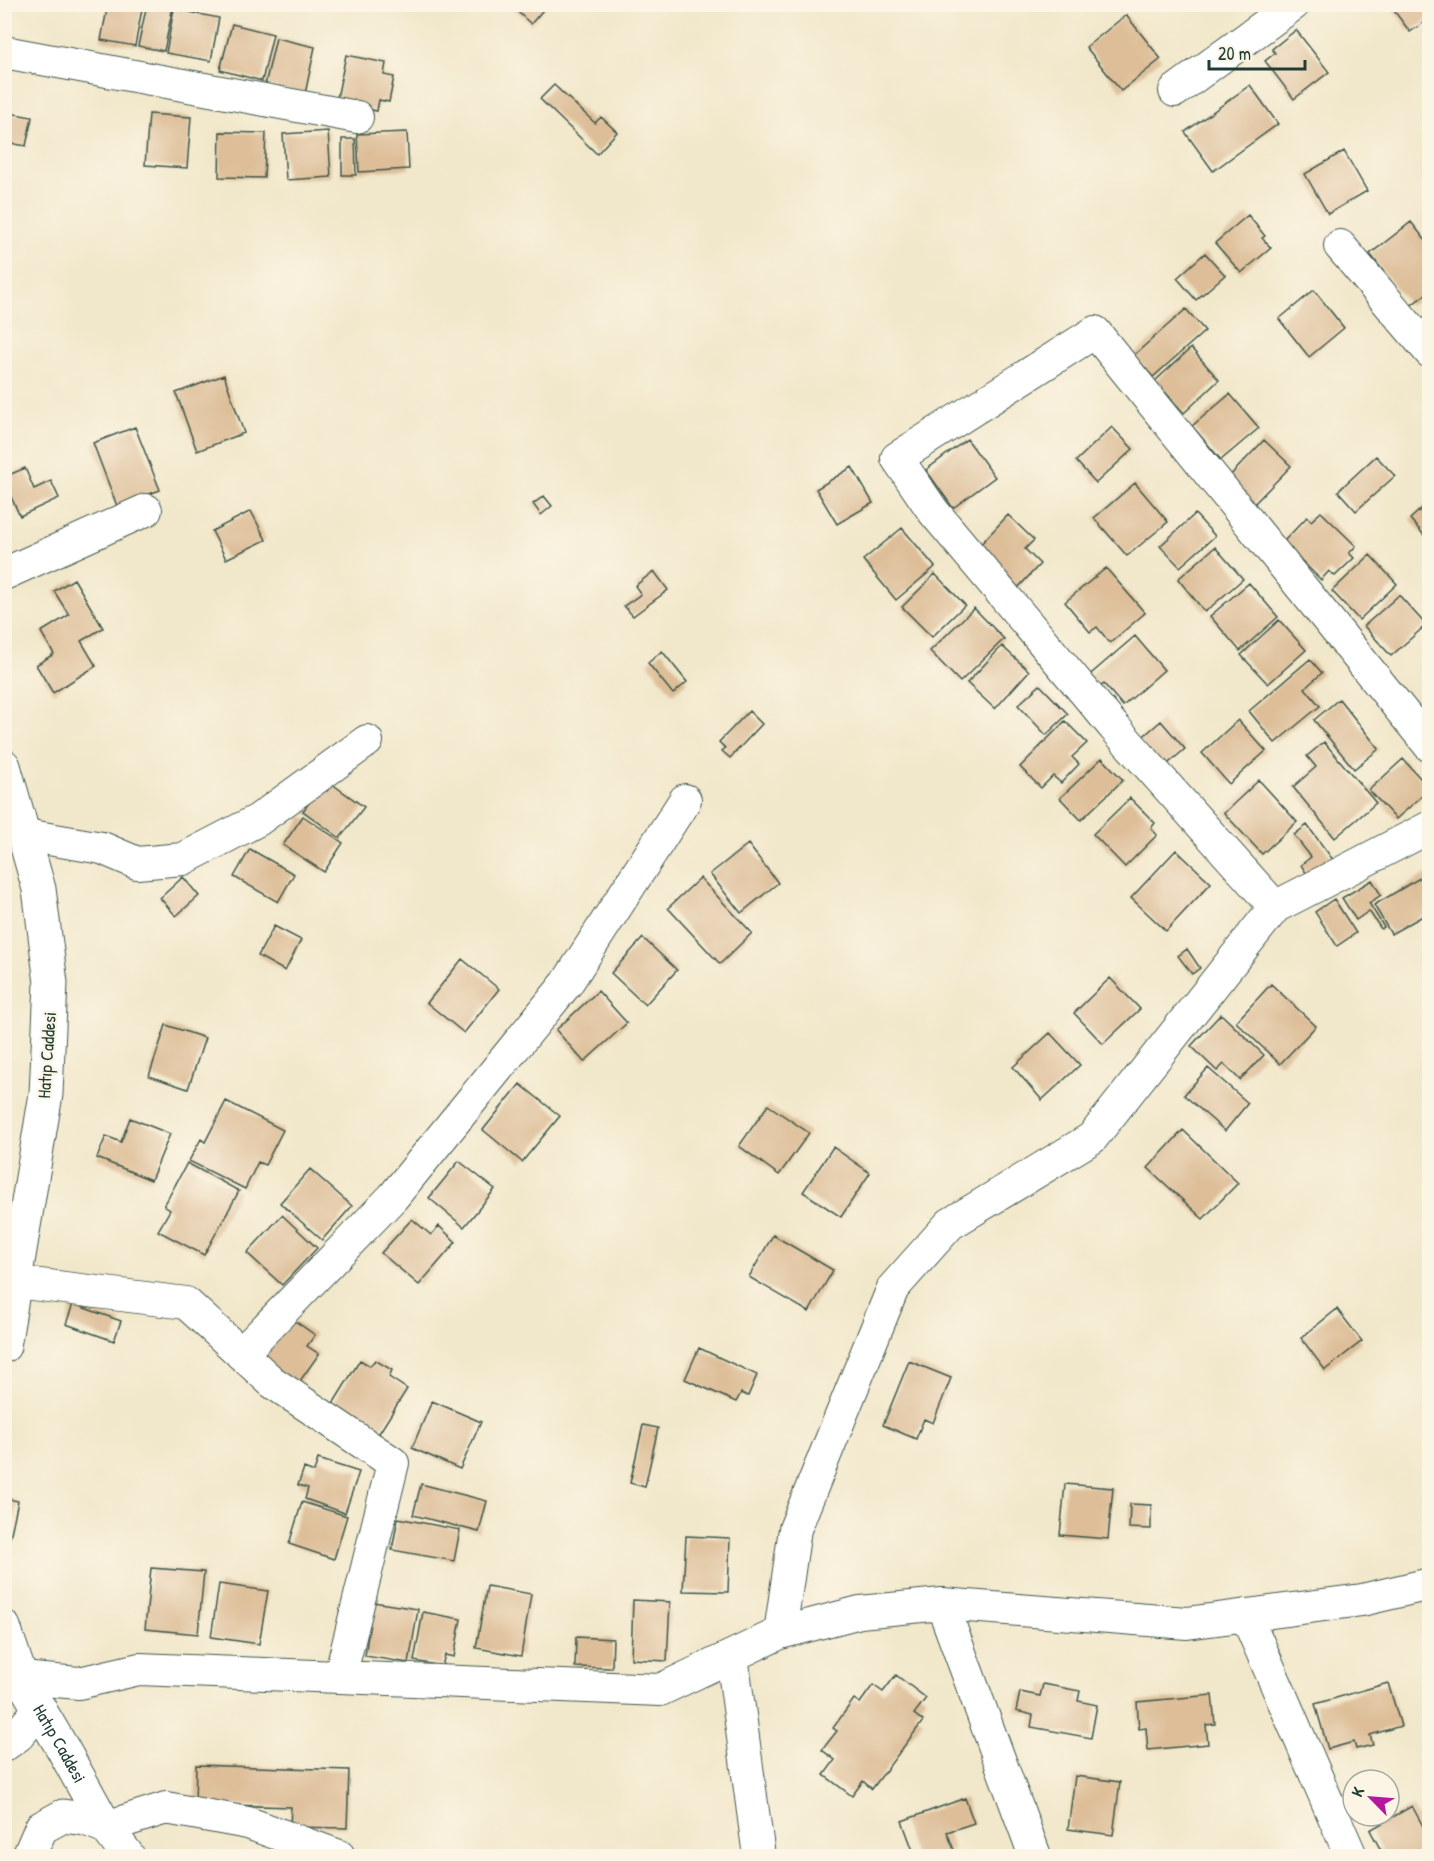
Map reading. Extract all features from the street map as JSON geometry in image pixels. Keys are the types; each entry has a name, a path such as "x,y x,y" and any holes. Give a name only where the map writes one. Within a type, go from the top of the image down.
{"main road":[{"name":"Hatıp Caddesi","path":"4,766 39,889 51,983 46,1094 4,1346"},
{"name":"Hatıp Caddesi","path":"11,1652 106,1827 128,1857"},
{"path":"4,1745 18,1735 40,1709"},
{"path":"29,1857 40,1828 63,1816 85,1819 106,1827"}],"street":[{"path":"1175,91 1294,4"},
{"path":"4,52 357,117"},
{"path":"1340,246 1430,352"},
{"path":"1275,907 1106,718 933,512 897,458 1095,332 1430,746"},
{"path":"4,574 146,510"},
{"path":"25,835 102,848 137,863 183,859 258,820 367,741"},
{"path":"241,1354 393,1197 567,983 685,800"},
{"path":"780,1633 795,1529 893,1288 950,1224 1092,1138 1275,907 1430,827"},
{"path":"16,1282 186,1302 272,1382 393,1463 340,1677"},
{"path":"11,1652 79,1683 139,1669 660,1690 780,1633 860,1612 942,1604 1187,1623 1362,1600 1430,1584"},
{"path":"942,1604 1035,1857"},
{"path":"1246,1615 1351,1857"},
{"path":"732,1656 759,1857"},
{"path":"106,1827 166,1808 248,1822 339,1857"}],"building":[{"path":"108,4 143,4 135,46 101,40"},
{"path":"147,4 173,6 164,51 138,46"},
{"path":"509,4 548,4 531,24"},
{"path":"1389,4 1430,4 1430,18 1410,32"},
{"path":"174,9 219,18 211,61 166,53"},
{"path":"1126,15 1161,59 1121,91 1086,47"},
{"path":"232,24 273,34 262,81 220,70"},
{"path":"1296,30 1329,72 1294,99 1265,61 1275,53 1272,49"},
{"path":"276,38 315,47 305,94 265,85"},
{"path":"346,55 386,63 384,75 394,77 389,102 379,100 377,111 336,103"},
{"path":"554,85 595,123 601,117 617,132 597,154 540,99"},
{"path":"1250,85 1278,124 1213,171 1185,132"},
{"path":"4,112 32,117 26,146 4,142"},
{"path":"149,114 191,117 187,168 145,165"},
{"path":"328,131 331,177 286,180 283,134"},
{"path":"220,132 266,133 264,178 219,177"},
{"path":"407,132 409,169 359,172 357,134"},
{"path":"342,139 355,139 356,175 342,175"},
{"path":"1344,151 1367,191 1328,214 1305,174"},
{"path":"1248,215 1265,236 1262,238 1271,248 1241,273 1215,243"},
{"path":"1411,222 1430,246 1430,291 1410,306 1370,254"},
{"path":"1205,253 1225,275 1196,300 1177,278"},
{"path":"1314,290 1344,328 1309,357 1279,319"},
{"path":"1186,309 1205,331 1153,377 1134,355"},
{"path":"1191,348 1219,380 1184,413 1155,381"},
{"path":"224,375 244,433 197,451 176,393"},
{"path":"1230,394 1259,428 1221,460 1192,426"},
{"path":"135,427 160,490 117,506 93,443"},
{"path":"1112,427 1133,449 1096,483 1076,461"},
{"path":"967,439 995,477 953,508 926,470"},
{"path":"1264,440 1291,466 1252,506 1225,481"},
{"path":"1376,456 1395,476 1356,511 1338,491"},
{"path":"852,467 873,503 837,524 816,489"},
{"path":"25,468 34,489 51,481 59,498 20,516 4,482 4,477"},
{"path":"1135,483 1168,522 1127,556 1094,518"},
{"path":"544,496 552,506 541,515 533,504"},
{"path":"1428,503 1430,504 1430,542 1410,519"},
{"path":"251,511 266,540 226,559 212,531"},
{"path":"1321,512 1356,546 1349,553 1354,558 1335,576 1329,571 1321,580 1283,542 1307,517 1311,521"},
{"path":"1195,514 1215,536 1180,567 1160,546"},
{"path":"1008,515 1034,540 1025,549 1040,564 1015,591 978,547"},
{"path":"902,528 935,567 896,600 863,560"},
{"path":"1215,547 1243,579 1205,612 1178,579"},
{"path":"1370,555 1397,584 1359,620 1332,591"},
{"path":"1106,568 1145,613 1110,643 1097,627 1090,632 1065,602"},
{"path":"654,571 668,590 633,616 624,606 641,594 635,586"},
{"path":"935,574 965,605 932,637 902,607"},
{"path":"74,579 103,628 81,641 96,666 53,693 36,665 54,654 41,632 69,615 54,591"},
{"path":"1249,583 1278,617 1240,651 1210,616"},
{"path":"1399,595 1426,625 1391,656 1364,626"},
{"path":"974,608 1004,639 960,682 930,651"},
{"path":"1279,620 1306,650 1268,684 1241,655"},
{"path":"1135,636 1164,670 1123,706 1104,684 1095,691 1085,679"},
{"path":"1002,646 1029,671 995,709 967,683"},
{"path":"662,651 687,682 673,694 648,663"},
{"path":"1310,659 1322,673 1305,688 1320,706 1275,743 1249,711"},
{"path":"1040,685 1068,714 1046,735 1018,705"},
{"path":"1339,699 1379,749 1354,769 1314,720"},
{"path":"749,711 762,724 730,758 722,751 725,748 719,742"},
{"path":"1238,720 1266,751 1229,784 1202,753"},
{"path":"1065,721 1087,743 1072,757 1079,764 1061,783 1053,776 1041,788 1020,767"},
{"path":"1161,721 1185,749 1163,768 1139,740"},
{"path":"1324,742 1376,803 1335,838 1293,787 1316,767 1307,756"},
{"path":"1102,758 1123,780 1081,820 1060,798"},
{"path":"1403,759 1430,789 1396,819 1369,790"},
{"path":"1259,780 1297,822 1262,854 1224,813"},
{"path":"332,784 364,807 340,838 303,811 321,786 327,791"},
{"path":"1130,798 1155,823 1151,828 1157,835 1125,867 1093,834"},
{"path":"303,816 343,843 324,872 283,845"},
{"path":"1307,825 1334,861 1310,879 1301,865 1311,857 1294,835"},
{"path":"748,844 778,883 741,913 710,874"},
{"path":"250,849 294,874 278,902 234,877"},
{"path":"1176,850 1211,883 1166,931 1131,898"},
{"path":"1428,873 1430,912 1391,934 1374,905"},
{"path":"183,877 199,896 176,916 160,898"},
{"path":"700,878 752,933 720,964 668,908"},
{"path":"1372,880 1381,895 1369,903 1384,927 1381,929 1369,911 1356,920 1342,898"},
{"path":"1334,899 1356,933 1337,946 1315,912"},
{"path":"274,926 301,940 285,971 258,956"},
{"path":"643,938 677,970 645,1005 611,973"},
{"path":"1187,949 1200,968 1192,974 1178,956"},
{"path":"462,959 499,989 464,1033 427,1003"},
{"path":"1110,978 1140,1009 1103,1044 1074,1013"},
{"path":"1271,984 1316,1026 1280,1064 1236,1022"},
{"path":"598,991 627,1023 584,1062 556,1030"},
{"path":"1221,1014 1264,1055 1240,1080 1224,1064 1217,1071 1191,1046"},
{"path":"166,1025 205,1038 188,1089 149,1076"},
{"path":"1050,1033 1080,1065 1042,1100 1013,1067"},
{"path":"1208,1068 1248,1103 1225,1131 1184,1095"},
{"path":"520,1084 560,1116 522,1162 483,1130"},
{"path":"226,1101 283,1130 265,1165 258,1162 245,1189 189,1161 201,1139 205,1142"},
{"path":"768,1105 809,1133 779,1175 739,1146"},
{"path":"130,1118 170,1134 151,1180 97,1158 106,1136 121,1142"},
{"path":"1183,1130 1238,1183 1203,1219 1148,1168"},
{"path":"833,1147 870,1173 841,1217 803,1192"},
{"path":"459,1161 495,1189 464,1227 429,1198"},
{"path":"187,1163 239,1191 204,1255 158,1231 170,1210 164,1206"},
{"path":"310,1169 352,1206 322,1240 280,1203"},
{"path":"282,1215 317,1248 282,1285 247,1253"},
{"path":"412,1219 431,1235 439,1226 456,1242 419,1285 381,1253"},
{"path":"773,1235 833,1270 809,1312 749,1277"},
{"path":"73,1304 121,1321 114,1341 66,1324"},
{"path":"1337,1309 1362,1341 1325,1370 1301,1338"},
{"path":"288,1316 315,1335 307,1346 319,1354 295,1388 256,1360"},
{"path":"699,1348 757,1375 748,1396 741,1393 736,1402 685,1379"},
{"path":"360,1360 370,1366 375,1360 392,1370 389,1377 407,1389 378,1435 331,1407"},
{"path":"909,1361 951,1378 933,1423 924,1419 916,1439 883,1425"},
{"path":"432,1401 481,1422 460,1469 412,1448"},
{"path":"643,1425 658,1428 645,1487 630,1483"},
{"path":"318,1459 359,1472 345,1513 305,1499 308,1488 298,1485 304,1468 314,1472"},
{"path":"421,1484 487,1501 479,1532 413,1515"},
{"path":"1065,1484 1113,1488 1108,1539 1060,1535"},
{"path":"4,1498 18,1501 10,1538 4,1537"},
{"path":"302,1502 347,1516 334,1559 289,1544"},
{"path":"1130,1504 1151,1505 1151,1529 1129,1528"},
{"path":"398,1518 460,1530 454,1561 392,1550"},
{"path":"686,1536 730,1538 728,1592 683,1591"},
{"path":"151,1568 204,1572 198,1634 145,1629"},
{"path":"219,1584 268,1591 259,1644 211,1637"},
{"path":"487,1586 531,1594 521,1656 476,1648"},
{"path":"633,1600 670,1602 667,1661 631,1659"},
{"path":"373,1602 418,1609 409,1663 365,1656"},
{"path":"423,1612 461,1619 454,1657 445,1655 442,1666 414,1661"},
{"path":"576,1637 613,1639 612,1668 575,1667"},
{"path":"896,1675 926,1698 914,1714 923,1721 872,1789 863,1781 852,1796 824,1775 835,1760 822,1750 837,1731 833,1728 854,1699 860,1703 873,1685 883,1692"},
{"path":"1388,1683 1401,1726 1370,1735 1373,1745 1356,1749 1354,1742 1328,1749 1315,1704"},
{"path":"1043,1684 1080,1691 1078,1701 1097,1705 1091,1738 1031,1727 1033,1715 1016,1711 1020,1692 1040,1696"},
{"path":"1212,1695 1215,1724 1206,1725 1208,1744 1148,1750 1146,1728 1139,1729 1137,1702"},
{"path":"196,1765 349,1770 347,1828 290,1827 291,1807 195,1804"},
{"path":"1075,1776 1120,1782 1113,1835 1068,1829"},
{"path":"965,1798 974,1823 947,1832 954,1850 937,1856 915,1856 902,1821"},
{"path":"1412,1806 1430,1839 1430,1853 1423,1856 1384,1856 1370,1830 1401,1828 1401,1812"}]}
